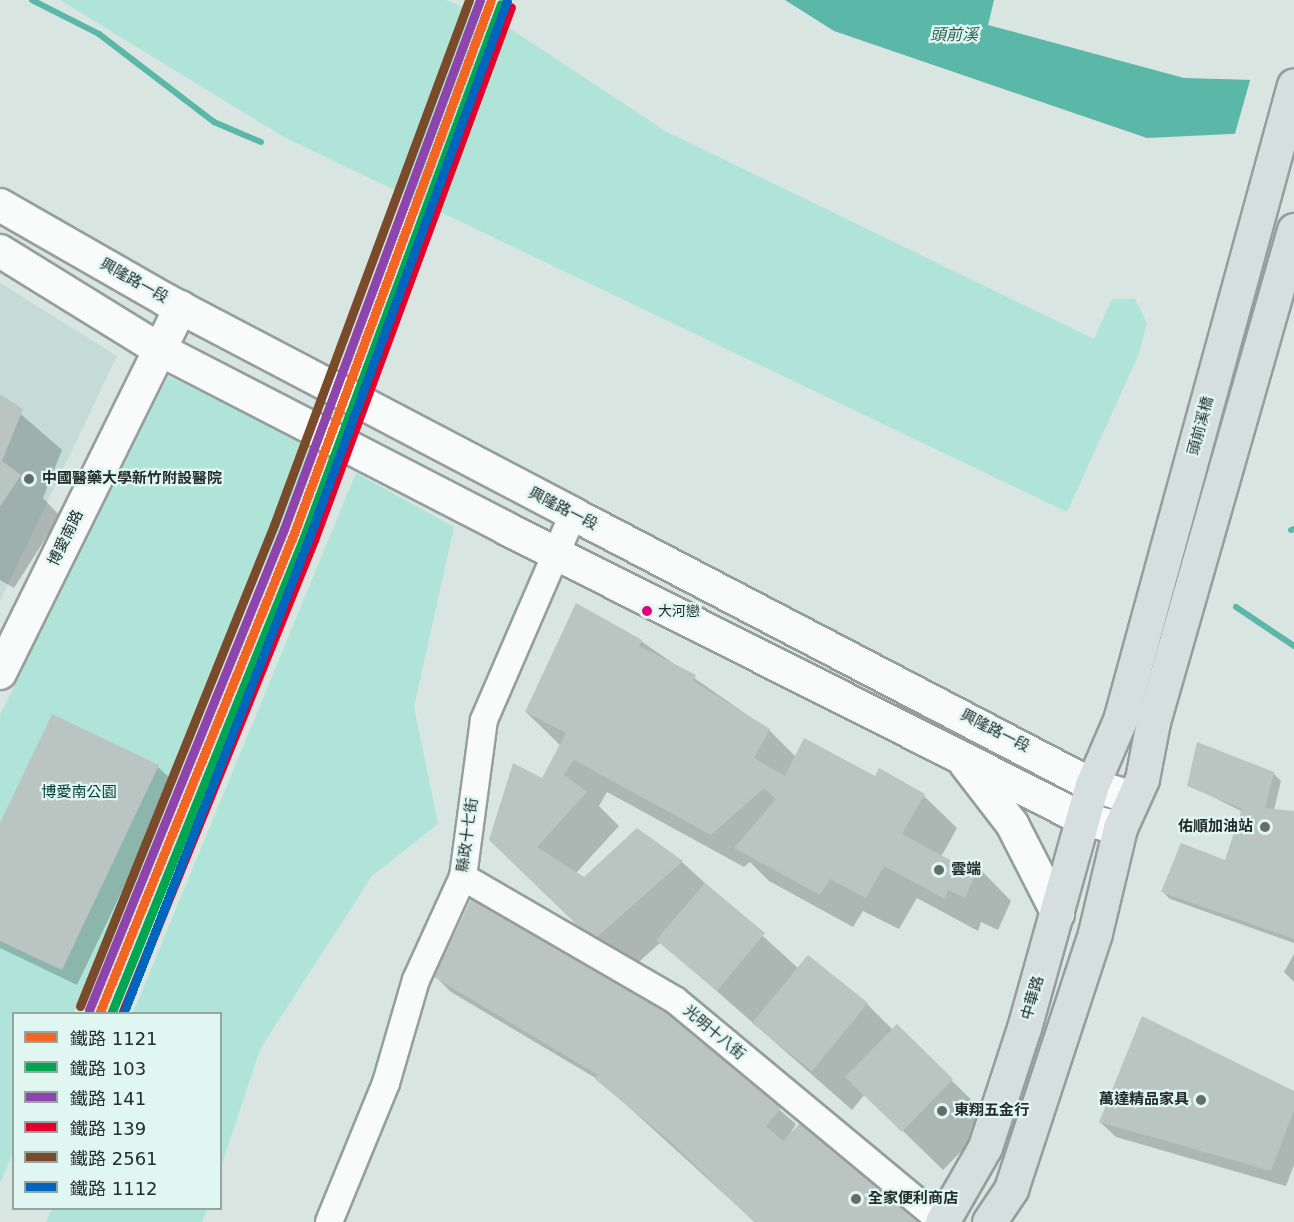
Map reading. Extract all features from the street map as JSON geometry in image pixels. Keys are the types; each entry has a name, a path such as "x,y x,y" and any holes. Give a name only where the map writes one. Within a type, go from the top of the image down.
{"main road":[{"name":"頭前溪橋","path":"1095,774 1120,720 1294,85"},
{"path":"989,1222 1018,1167 1095,933 1120,828 1138,789 1153,722 1294,230"},
{"name":"中華路","path":"942,1222 985,1147 1058,914 1095,774"}],"street":[{"name":"興隆路一段","path":"0,205 181,307 573,514 1095,774 1138,789"},
{"path":"0,251 157,348 554,553 1083,819 1120,828"},
{"name":"博愛南路","path":"0,673 157,348 181,307"},
{"name":"縣政十七街","path":"329,1222 386,1083 416,980 463,877 484,720 554,553 573,514"},
{"path":"960,758 1012,825 1058,914"},
{"name":"光明十八街","path":"463,877 675,1000 942,1222"}],"shaded area":[{"name":"中國醫藥大學新竹附設醫院","path":"0,283 117,356 0,601"}],"green space":[{"path":"60,0 446,0 506,26 667,132 1094,339 1112,299 1135,299 1147,323 1138,356 1067,512 284,137"},
{"name":"博愛南公園","path":"168,376 316,447 180,754 74,1012 12,1012 12,1154 0,1183 0,715"},
{"path":"356,473 454,527 414,707 438,824 372,876 260,1049 222,1164 222,1012 133,1012"},
{"path":"51,1210 207,1210 202,1222 46,1222"}],"water":[{"name":"頭前溪","path":"785,0 994,0 988,25 1184,78 1294,81 1294,131 1147,138 834,31"}],"pier":[{"path":"1251,77 1294,78 1294,134 1234,137"}],"building":[{"path":"0,394 23,409 2,461 21,475 0,507"},
{"path":"576,603 642,640 639,646 696,675 693,681 770,729 754,758 785,776 804,738 875,776 879,768 925,794 902,834 950,860 979,867 965,898 948,890 945,899 884,866 866,898 830,879 820,895 734,848 776,799 764,788 711,835 574,760 564,775 587,792 537,847 584,877 637,828 683,861 597,937 580,928 489,840 513,763 542,778 566,733 525,712"},
{"path":"52,714 159,765 62,970 0,941 0,823"},
{"name":"佑順加油站","path":"1197,742 1274,772 1265,808 1294,811 1294,939 1161,892 1181,843 1225,860 1242,809 1187,786"},
{"path":"705,883 765,933 717,991 656,940"},
{"path":"471,899 666,1012 781,1108 766,1126 783,1141 800,1123 919,1222 754,1222 670,1141 595,1079 598,1075 434,977"},
{"path":"808,955 868,1003 812,1071 752,1023"},
{"name":"萬達精品家具","path":"1142,1016 1294,1091 1294,1110 1271,1171 1099,1122"},
{"path":"897,1024 953,1079 902,1132 845,1077"}],"waterway":[{"path":"32,0 99,34 214,122 261,142"},
{"path":"1236,607 1294,646"}],"rail line":[{"name":"2561","path":"80,1006 274,525 469,0"},
{"name":"141","path":"89,1010 284,529 480,0"},
{"name":"1121","path":"100,1012 294,533 491,0"},
{"name":"1112","path":"124,1012 309,538 507,0"},
{"name":"103","path":"112,1012 304,537 501,4"},
{"name":"139","path":"123,1012 314,540 511,7"}],"place":[{"name":"中國醫藥大學新竹附設醫院","path":"29,479"},
{"name":"大河戀","path":"647,611"},
{"name":"佑順加油站","path":"1265,827"},
{"name":"雲端","path":"939,870"},
{"name":"萬達精品家具","path":"1201,1100"},
{"name":"東翔五金行","path":"942,1111"},
{"name":"全家便利商店","path":"856,1199"}]}
